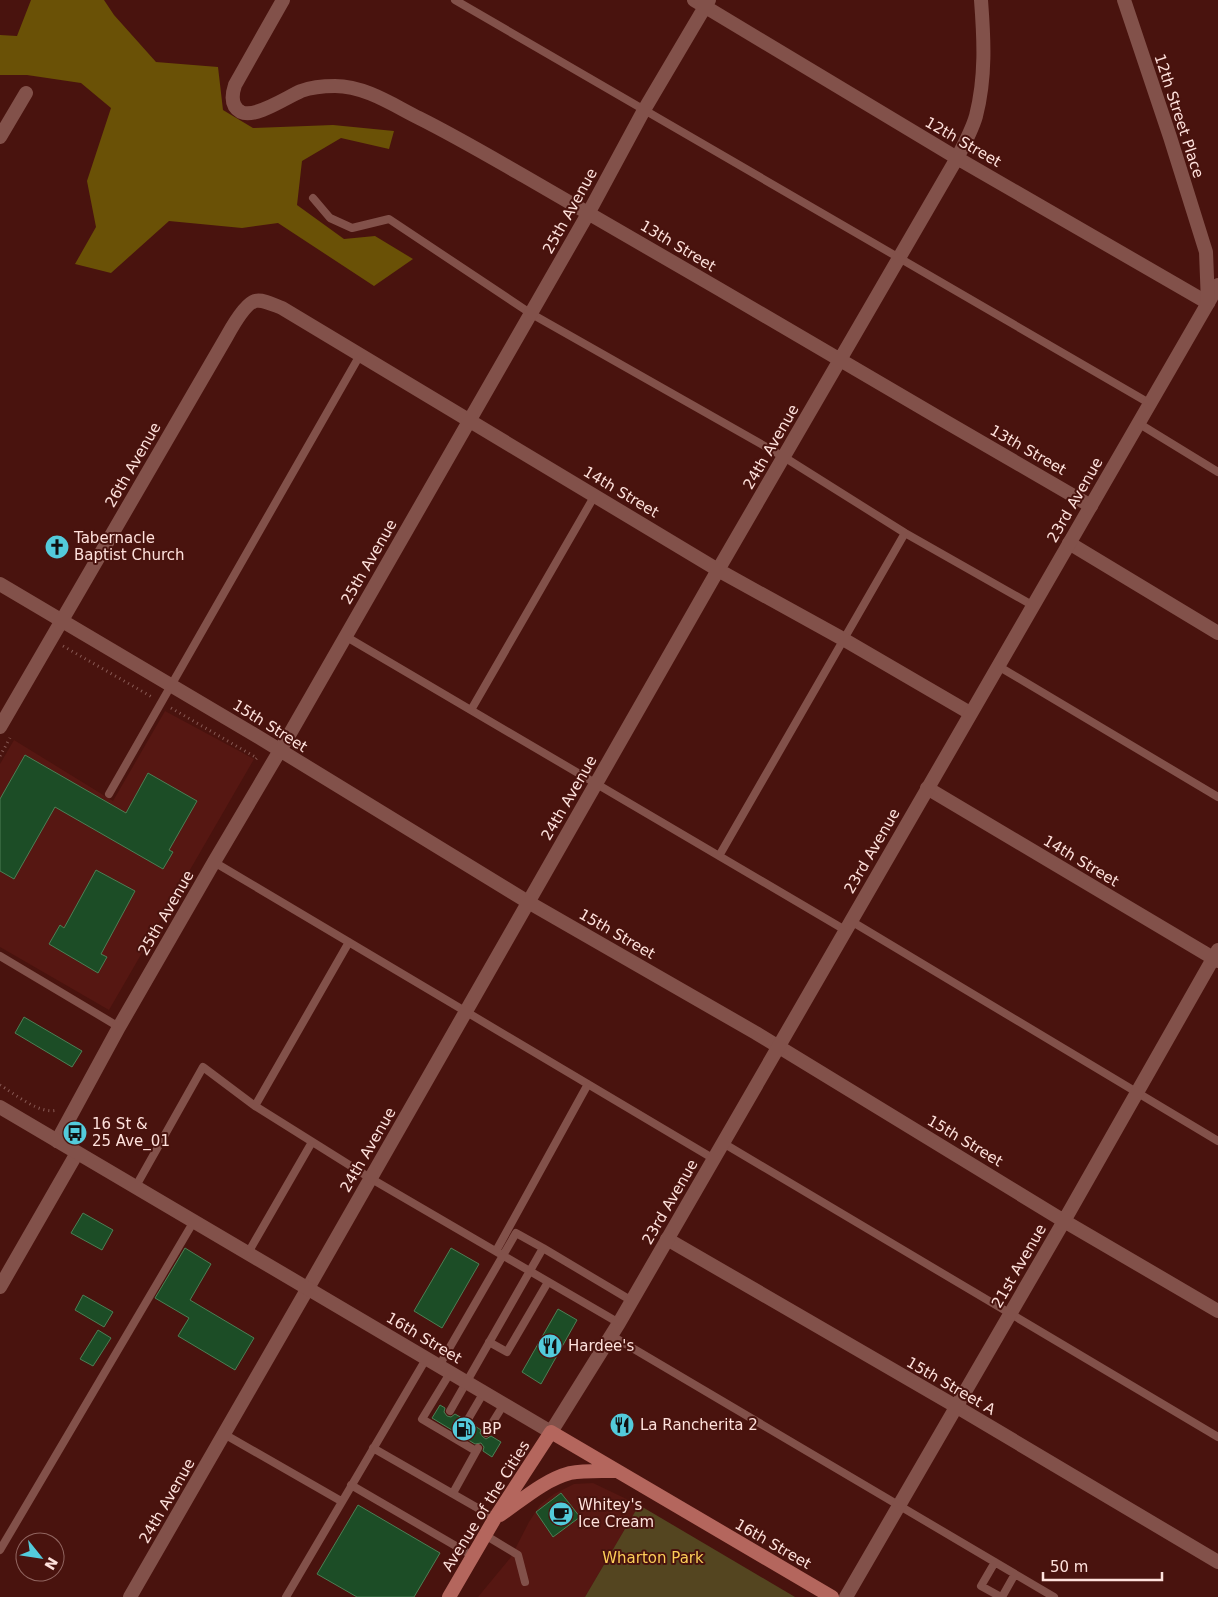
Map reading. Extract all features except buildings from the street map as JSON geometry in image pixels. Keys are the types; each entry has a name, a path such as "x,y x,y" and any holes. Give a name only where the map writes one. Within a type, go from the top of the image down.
{"main road":[{"name":"16th Street","path":"551,1432 832,1597"},
{"name":"Avenue of the Cities","path":"449,1597 496,1518 551,1432"},
{"path":"496,1518 559,1477 572,1473 617,1471"}],"street":[{"name":"13th Street","path":"283,0 235,85 232,96 235,106 240,111 257,112 302,91 321,86 357,89 380,98 445,131 589,212 840,361 1091,506"},
{"name":"24th Avenue","path":"130,1597 718,570 957,158 976,116 983,75 985,52 981,0"},
{"name":"12th Street Place","path":"1124,0 1206,252 1213,306"},
{"name":"25th Avenue","path":"57,1141 119,1027 589,212 703,2"},
{"name":"12th Street","path":"703,2 957,158 1213,306"},
{"path":"0,137 26,93"},
{"name":"23rd Avenue","path":"551,1432 612,1336 1149,403 1213,306 1218,285"},
{"name":"14th Street","path":"255,301 267,302 282,308 718,570 843,639 970,713"},
{"name":"26th Avenue","path":"0,727 227,336 249,304 255,301"},
{"path":"1069,543 1218,633"},
{"name":"15th Street","path":"0,584 280,750 528,902 778,1046 1064,1221 1218,1311"},
{"name":"14th Street","path":"927,788 1216,956"},
{"name":"21st Avenue","path":"846,1597 1216,956"},
{"name":"16th Street","path":"0,1107 551,1432"},
{"path":"0,1287 77,1153"},
{"name":"15th Street A","path":"667,1239 1218,1562"}],"lane":[{"path":"455,0 1149,403"},
{"path":"313,198 330,218 352,228 389,219 530,313 784,457 905,533 1032,605"},
{"path":"110,794 360,355"},
{"path":"1138,423 1218,472"},
{"path":"471,710 595,495"},
{"path":"719,856 905,533"},
{"path":"345,636 719,856 848,926 1218,1141"},
{"path":"998,666 1218,798"},
{"path":"214,862 714,1159"},
{"path":"255,1106 349,942"},
{"path":"0,956 119,1027"},
{"path":"136,1186 203,1067 255,1106 370,1178 619,1323"},
{"path":"496,1251 588,1084"},
{"path":"248,1253 312,1142"},
{"path":"723,1143 1218,1437"},
{"path":"0,1550 194,1222"},
{"path":"453,1493 477,1450 440,1427 422,1419 445,1369 516,1233 632,1301"},
{"path":"450,1411 543,1248"},
{"path":"489,1342 507,1352 548,1282"},
{"path":"612,1336 1054,1597"},
{"path":"286,1597 426,1359"},
{"path":"467,1421 484,1392"},
{"path":"486,1433 504,1404"},
{"path":"224,1434 341,1501"},
{"path":"373,1448 496,1518"},
{"path":"351,1485 473,1556"},
{"path":"486,1535 518,1555 525,1582"},
{"path":"995,1562 981,1586 1001,1597 1015,1574"}],"path":[{"path":"252,766 257,758"},
{"path":"0,1085 42,1110 52,1112 58,1110"}],"shaded area":[{"path":"31,0 104,0 114,15 156,62 218,67 223,110 253,128 333,125 394,131 389,149 341,138 302,161 297,205 344,239 375,236 413,259 374,286 278,223 242,228 169,221 111,273 75,264 96,227 87,181 111,108 81,83 27,75 0,75 0,35 17,36"},
{"path":"165,711 254,759 109,1010 0,947 0,764 14,740 113,801"},
{"path":"593,1483 639,1505 585,1597 478,1597 511,1557 540,1505 554,1494 574,1484"}],"green space":[{"name":"Wharton Park","path":"639,1505 795,1597 585,1597"}],"place":[{"name":"Tabernacle Baptist Church","path":"57,547"},
{"name":"16 St & 25 Ave_01","path":"75,1133"},
{"name":"Hardee's","path":"550,1346"},
{"name":"La Rancherita 2","path":"622,1425"},
{"name":"BP","path":"464,1429"},
{"name":"Whitey's Ice Cream","path":"561,1514"}]}
